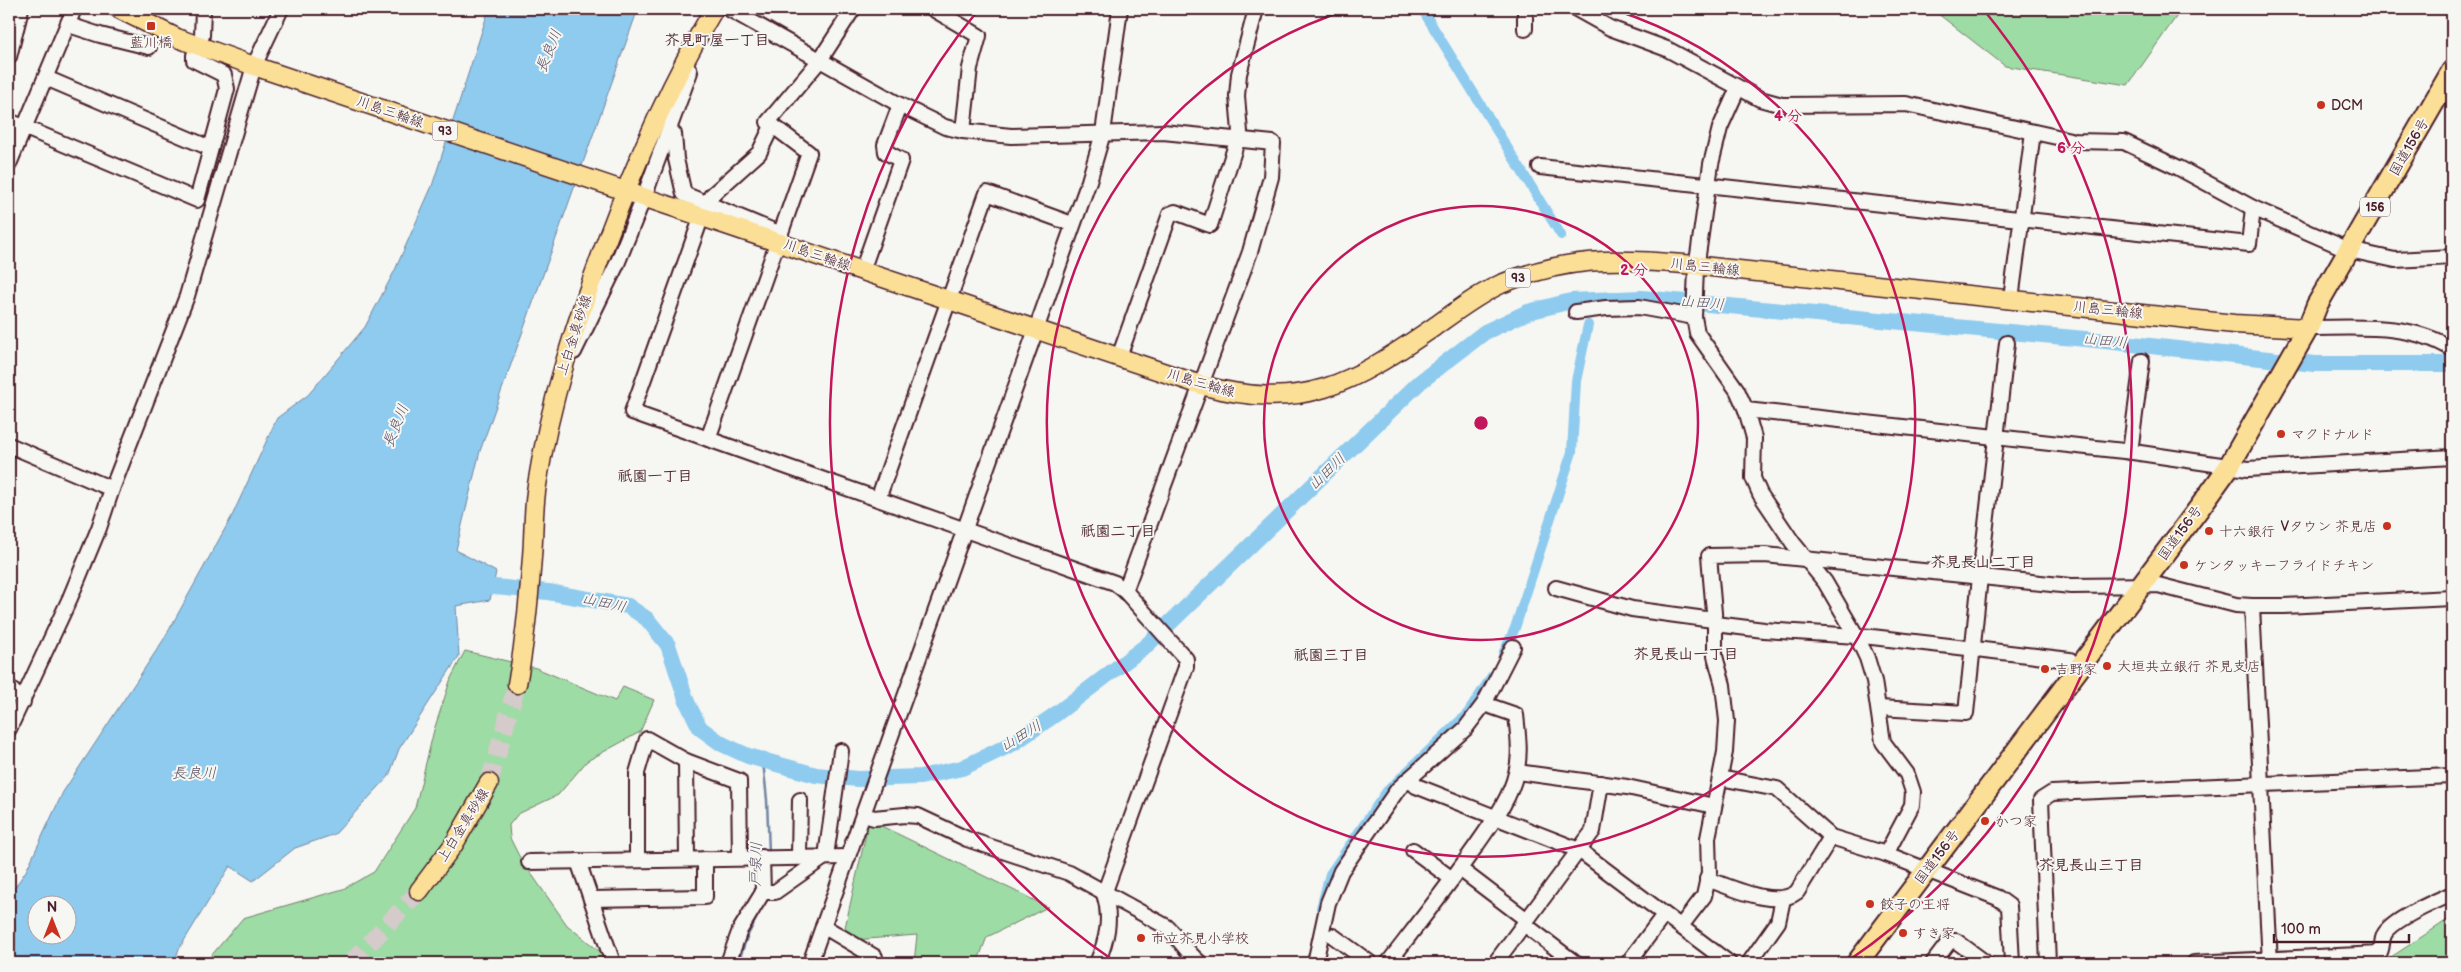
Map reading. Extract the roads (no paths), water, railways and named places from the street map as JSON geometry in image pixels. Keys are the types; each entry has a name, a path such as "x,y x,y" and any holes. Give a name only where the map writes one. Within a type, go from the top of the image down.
{"highway":[{"name":"国道156号","path":"1858,963 2228,468 2303,335 2317,305 2452,71"}],"main road":[{"name":"川島三輪線","path":"118,9 142,15 177,38 254,66 625,192 779,238 862,270 1202,386 1236,395 1276,397 1307,394 1335,386 1387,358 1472,300 1499,285 1532,272 1565,264 1595,260 1630,259 1697,268 2011,299 2234,324 2303,335"},
{"name":"上白金真砂線","path":"517,684 527,616 536,487 555,392 568,348 625,192 684,60 714,9"},
{"name":"上白金真砂線","path":"419,891 454,844 489,783"}],"street":[{"path":"9,57 21,9"},
{"path":"9,164 74,9"},
{"path":"202,36 203,9"},
{"path":"9,729 70,598 99,528 112,489 187,296 254,66 281,9"},
{"path":"729,9 900,104 945,127 963,132 1011,136 1163,132 1273,143 1270,177 1250,252 1129,586 1125,591"},
{"path":"708,439 808,152 768,122 820,60 853,9"},
{"path":"933,9 979,36 970,68 963,132"},
{"path":"810,963 1037,329 1072,224 1089,181 1103,133 1120,9"},
{"path":"1119,358 1170,214 1175,212 1210,225 1240,132 1237,96 1239,74 1256,9"},
{"path":"1525,9 1525,29"},
{"path":"1576,9 1610,28 1667,49 1760,99 1782,105 1906,104 2074,141 2124,142 2179,168 2253,208 2350,250 2395,260 2452,257"},
{"path":"69,24 100,35 148,47"},
{"path":"9,121 196,200 227,89 224,75 194,60 194,55"},
{"path":"647,189 690,72 684,60"},
{"path":"46,78 210,148"},
{"path":"1738,88 1720,128 1707,185 1697,268 1694,314 1697,332 1737,390 1746,410 1754,438 1753,478 1773,514 1825,582 1857,637 1874,681 1882,742 1907,774 1913,792 1912,805 1886,854"},
{"path":"862,270 901,160 886,152 885,145 900,104"},
{"path":"706,205 759,153 772,126"},
{"path":"668,130 674,134 676,159 684,194 779,238"},
{"path":"2011,299 2033,132"},
{"path":"1540,167 2250,244 2253,208"},
{"path":"878,499 987,193 1072,224"},
{"path":"555,392 617,264 640,207"},
{"path":"698,227 632,412 1114,584 1125,591 1186,659 1186,667 1104,894 1109,910 1110,923 1097,963"},
{"path":"1576,312 1606,308 1639,307 1694,314"},
{"path":"2303,335 2383,328 2421,334 2451,348"},
{"path":"1879,708 1966,713 2007,343"},
{"path":"2130,452 2142,361"},
{"path":"1746,410 2130,452 2228,468 2248,469 2452,457"},
{"path":"9,445 112,489"},
{"path":"1681,926 1704,896 1708,879 1708,838 1725,752 1727,722 1723,685 1715,656 1709,556 1765,555 2072,586 2158,585 2236,604 2252,606 2452,598"},
{"path":"1556,588 1632,609 1764,630 1857,637 2070,660"},
{"path":"2252,606 2270,962"},
{"path":"1315,963 1334,883 1398,789 1464,729 1484,704 1513,647"},
{"path":"9,687 23,702"},
{"path":"1388,963 1456,874 1496,817 1509,793 1517,772 1518,739 1516,715 1484,704"},
{"path":"637,860 637,773 647,739 686,762 739,782 740,858"},
{"path":"728,963 740,930 767,892 826,856 840,755"},
{"path":"686,762 687,859"},
{"path":"1517,772 1601,782 1714,806"},
{"path":"2048,963 2041,800 2052,793 2452,776"},
{"path":"1720,778 1777,788 1831,837 1886,854 1998,898 2009,906 2012,963"},
{"path":"1409,779 1416,786 1579,850 1729,963"},
{"path":"1495,963 1593,831 1601,782"},
{"path":"799,856 800,800"},
{"path":"864,815 874,818 905,815 918,816 967,838 1069,873 1104,894 1167,927 1180,940 1189,954 1200,963"},
{"path":"1708,879 1748,893 1783,899 1797,892 1831,837"},
{"path":"1413,850 1456,874 1526,922 1575,963"},
{"path":"529,862 799,856 848,857"},
{"path":"767,892 768,857"},
{"path":"591,899 705,897 705,858"},
{"path":"578,861 612,960"},
{"path":"2194,963 2270,962 2379,954 2384,935 2391,926 2431,903 2452,894"},
{"path":"1749,963 1778,922 1783,899"},
{"path":"1628,963 1664,915"},
{"path":"823,926 875,957"},
{"path":"1333,936 1370,963"},
{"path":"1933,963 1949,942 1956,941 1986,963"}],"water":[{"name":"長良川","path":"489,9 638,9 480,451 456,550 496,572 490,600 456,606 459,656 399,749 389,776 335,834 295,848 253,881 230,866 179,949 174,963 9,963 9,896 26,871 63,792 164,639 232,516 277,418 308,395 365,327 395,270 432,186"}],"waterway":[{"path":"1422,9 1561,235"},
{"name":"山田川","path":"473,585 548,592 628,606 647,619 668,645 687,702 700,728 722,744 748,756 816,775 858,779 920,777 962,768 1014,743 1056,714 1147,645 1420,382 1485,332 1528,312 1571,301 1642,298 2096,340 2315,364 2452,364"},
{"path":"1503,654 1515,628 1572,452 1576,381 1588,325"},
{"path":"1321,908 1330,874 1387,791 1468,713 1492,676"},
{"name":"戸泉川","path":"763,761 769,853"},
{"name":"戸泉川","path":"738,963 747,937 762,907"}],"tunnel":[{"path":"489,783 517,684"},
{"path":"351,963 419,891"}],"place":[{"name":"藍川橋","path":"151,26"},
{"name":"DCM","path":"2321,105"},
{"name":"マクドナルド","path":"2281,434"},
{"name":"Vタウン 芥見店","path":"2387,526"},
{"name":"十六銀行","path":"2209,531"},
{"name":"ケンタッキーフライドチキン","path":"2184,565"},
{"name":"大垣共立銀行 芥見支店","path":"2107,666"},
{"name":"吉野家","path":"2045,669"},
{"name":"かつ家","path":"1985,821"},
{"name":"餃子の王将","path":"1870,904"},
{"name":"すき家","path":"1903,933"},
{"name":"市立芥見小学校","path":"1141,938"}],"district":[{"name":"芥見町屋一丁目","path":"717,40"},
{"name":"祇園一丁目","path":"655,476"},
{"name":"祇園二丁目","path":"1118,531"},
{"name":"芥見長山二丁目","path":"1983,562"},
{"name":"芥見長山一丁目","path":"1686,654"},
{"name":"祇園三丁目","path":"1331,655"},
{"name":"芥見長山三丁目","path":"2091,865"}]}
